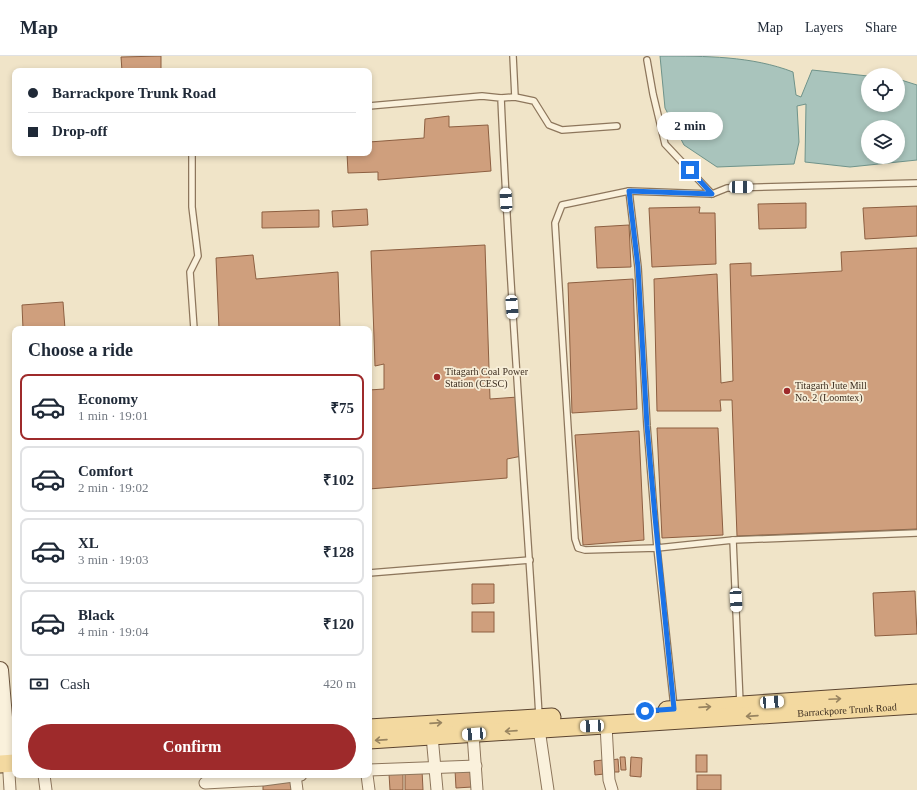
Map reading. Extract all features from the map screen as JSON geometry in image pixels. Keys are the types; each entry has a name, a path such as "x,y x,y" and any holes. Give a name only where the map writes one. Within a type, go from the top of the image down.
{"main road":[{"name":"Barrackpore Trunk Road","path":"372,740 474,734 539,723 674,709 917,693"},
{"name":"Barrackpore Trunk Road","path":"372,728 539,723 606,725 917,705"}],"street":[{"path":"0,670 10,790"},
{"path":"539,723 548,790"},
{"path":"606,725 609,780 612,790"},
{"path":"474,734 477,790"},
{"path":"432,736 437,790"},
{"path":"372,770 476,766"},
{"path":"44,778 46,790"},
{"path":"205,783 276,778"},
{"path":"295,778 297,790"},
{"path":"367,778 369,790"}],"lane":[{"path":"513,56 516,96"},
{"path":"648,60 653,94 665,144 712,194"},
{"path":"372,106 482,96 501,98 516,96 534,101 549,125 562,130 617,126"},
{"path":"501,98 507,230 530,560 539,723"},
{"path":"192,156 192,207 198,256 190,272 194,326"},
{"path":"917,182 727,188 712,194 629,191 562,206 555,223 575,539 578,548 585,550 657,548 733,540 917,533"},
{"path":"629,191 638,267 647,426 657,548 674,709"},
{"path":"733,540 740,704"},
{"path":"372,573 530,560"}],"water":[{"path":"660,56 728,58 777,67 793,72 796,95 801,97 812,70 861,75 861,112 905,112 905,81 917,85 917,160 905,161 905,120 861,120 861,164 879,164 850,167 805,162 806,104 797,106 799,142 794,164 717,167 684,145 665,108"}],"building":[{"path":"161,56 161,68 122,68 121,57"},
{"path":"449,116 449,127 488,125 491,171 378,180 378,172 348,173 347,156 372,156 372,142 424,138 425,119"},
{"path":"806,203 806,228 759,229 758,204"},
{"path":"917,206 917,236 865,239 863,208"},
{"path":"700,207 699,213 715,213 716,264 652,267 649,208"},
{"path":"367,209 368,225 333,227 332,211"},
{"path":"319,210 319,227 262,228 262,212"},
{"path":"629,225 631,267 597,268 595,227"},
{"name":"Titagarh Coal Power Station (CESC)","path":"485,245 490,399 518,397 522,456 507,459 507,478 372,489 372,390 384,389 384,364 375,366 371,251"},
{"name":"Titagarh Jute Mill No. 2 (Loomtex)","path":"917,248 917,529 737,536 732,400 720,400 721,411 657,411 654,279 717,274 721,383 733,381 730,264 751,263 751,276 842,271 841,252"},
{"path":"253,255 256,279 338,272 340,326 219,326 216,258"},
{"path":"633,279 637,409 572,413 568,283"},
{"path":"63,302 65,326 23,326 22,305"},
{"path":"657,428 718,428 723,535 662,538"},
{"path":"639,431 644,540 583,545 575,435"},
{"path":"472,584 494,584 494,603 472,604"},
{"path":"915,591 917,634 875,636 873,593"},
{"path":"472,612 494,612 494,632 472,632"},
{"path":"696,755 707,755 707,772 696,772"},
{"path":"620,757 625,757 626,770 621,770"},
{"path":"631,757 642,758 641,777 630,776"},
{"path":"618,759 619,772 611,772 611,760"},
{"path":"603,760 604,774 595,775 594,761"},
{"path":"470,769 472,787 456,788 455,770"},
{"path":"405,770 422,770 423,790 405,790"},
{"path":"389,774 403,774 403,790 390,790"},
{"path":"697,775 721,775 721,790 697,790"},
{"path":"293,780 293,790 263,790 263,781"}],"place":[{"name":"Titagarh Coal Power Station (CESC)","path":"437,377"},
{"name":"Titagarh Jute Mill No. 2 (Loomtex)","path":"787,391"}],"route":[{"path":"645,711 674,709 647,426 638,267 629,191 712,194 690,170"}]}
